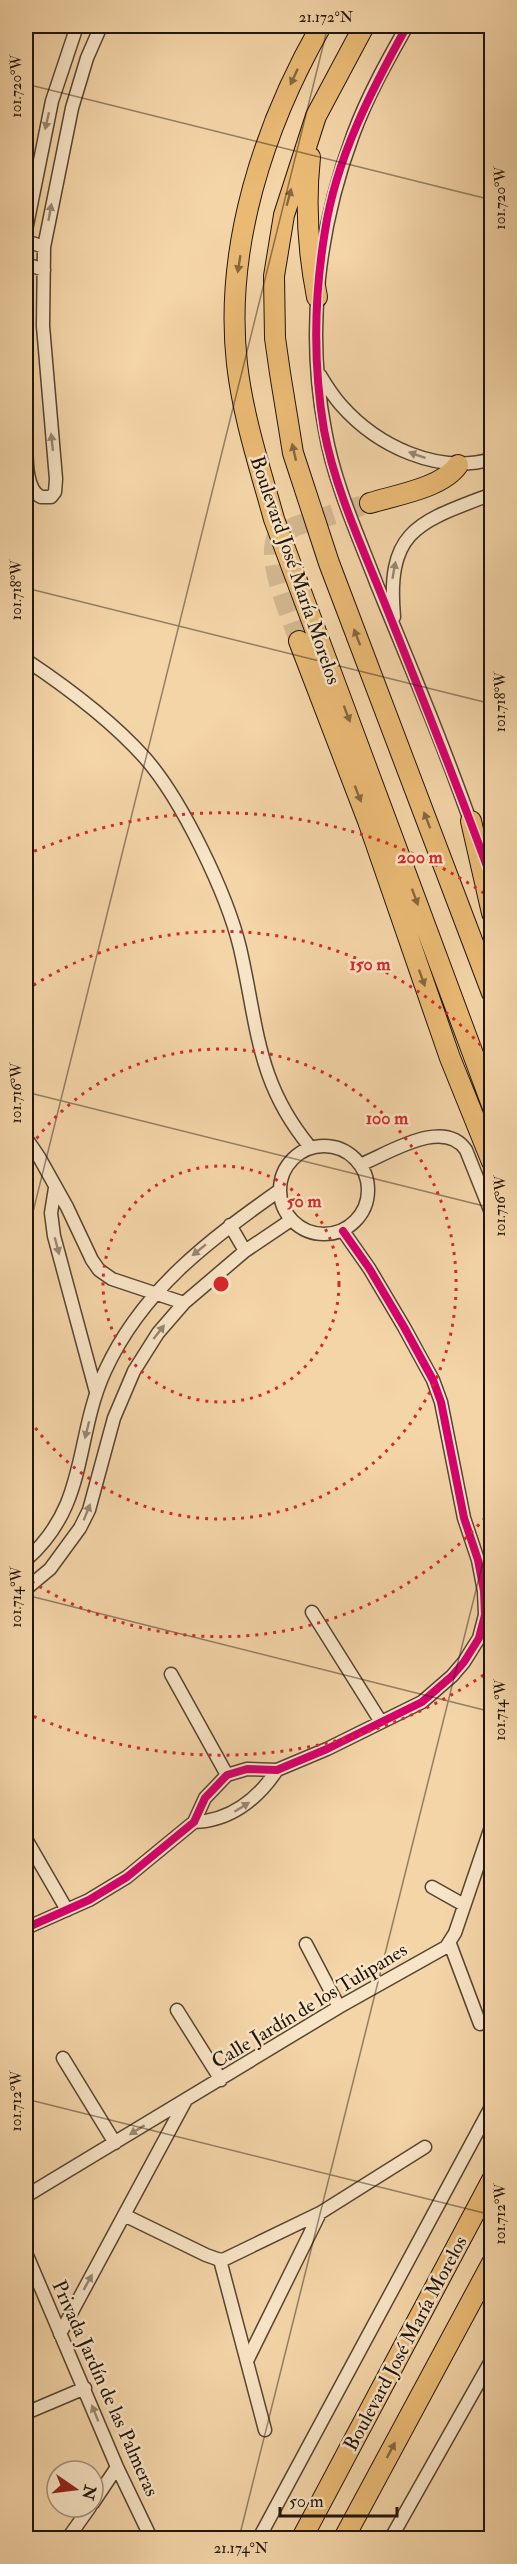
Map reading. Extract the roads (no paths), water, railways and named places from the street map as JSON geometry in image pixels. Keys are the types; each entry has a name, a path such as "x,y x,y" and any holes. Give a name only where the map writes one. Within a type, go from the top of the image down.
{"main road":[{"name":"Boulevard José María Morelos","path":"321,26 277,112 258,172 236,284 237,364 250,434 274,519 492,1105"},
{"name":"Boulevard José María Morelos","path":"364,26 316,116 284,215 274,276 275,338 293,453 328,563 492,993"},
{"path":"316,116 308,177 307,212 310,262 317,297"},
{"path":"370,503 439,482 458,465"},
{"path":"299,641 368,821 450,1058 492,1162"},
{"path":"471,821 492,913"},
{"name":"Boulevard José María Morelos","path":"302,2538 492,2180"},
{"name":"Boulevard José María Morelos","path":"344,2538 492,2263"}],"street":[{"path":"26,230 52,101 77,26"},
{"path":"26,436 31,486 37,495 49,498 55,492 57,479 43,326 44,247 72,108 87,58 101,26"},
{"path":"407,26 372,92 353,135 337,182 325,229 317,297 317,370 325,431 337,476 492,880"},
{"path":"26,241 44,247"},
{"path":"26,264 44,270"},
{"path":"317,370 339,403 379,438 429,459 458,465 492,459"},
{"path":"395,628 392,579 396,556 408,537 418,526 435,515 492,494"},
{"path":"26,660 86,704 128,741 146,759 178,807 212,872 227,908 239,945 256,1033 267,1071 285,1112 310,1147"},
{"path":"362,1164 424,1138 438,1135 452,1137 462,1143 471,1159 492,1215"},
{"path":"26,1138 67,1207 99,1270 112,1279 184,1303"},
{"path":"324,1145 339,1147 352,1154 362,1164 368,1179 369,1194 365,1209 356,1222 343,1231 328,1235 313,1234 291,1220 282,1205 280,1190 282,1176 288,1164 298,1154 310,1147 324,1145"},
{"path":"55,1188 51,1213 54,1236 96,1392"},
{"path":"26,1560 52,1531 73,1492 96,1392 124,1335 154,1293 191,1257 230,1225 280,1190"},
{"path":"26,1589 50,1569 70,1544 89,1510 107,1439 134,1371 158,1333 184,1303 245,1251 291,1220"},
{"path":"230,1225 245,1251"},
{"path":"26,1928 99,1895 127,1877 194,1822 205,1798 227,1775 247,1769 277,1770 327,1749 422,1702 452,1676 464,1662 478,1638 483,1625 486,1603 478,1560 464,1518 448,1431 433,1380 375,1278 343,1231"},
{"path":"52,1531 70,1544"},
{"path":"312,1612 381,1722"},
{"path":"171,1674 227,1775"},
{"path":"194,1822 205,1822 234,1812 255,1797 277,1770"},
{"path":"480,2024 450,1944 492,1824"},
{"path":"26,1839 67,1910"},
{"path":"432,1887 464,1905"},
{"path":"306,1944 339,2007"},
{"name":"Calle Jardín de los Tulipanes","path":"26,2196 339,2007 450,1944"},
{"path":"177,2010 221,2080"},
{"path":"63,2058 115,2143"},
{"path":"60,2334 187,2099"},
{"path":"260,2538 492,2105"},
{"path":"124,2216 220,2260 233,2256 320,2212 425,2147"},
{"path":"247,2361 320,2212"},
{"name":"Privada Jardín de las Palmeras","path":"26,2253 117,2467 151,2538"},
{"path":"220,2260 265,2430"},
{"path":"392,2538 492,2359"},
{"path":"26,2412 85,2388"},
{"path":"105,2485 117,2467"},
{"path":"68,2538 81,2519"}],"tunnel":[{"path":"299,641 285,603 274,560 277,536 296,526 370,503"}]}
